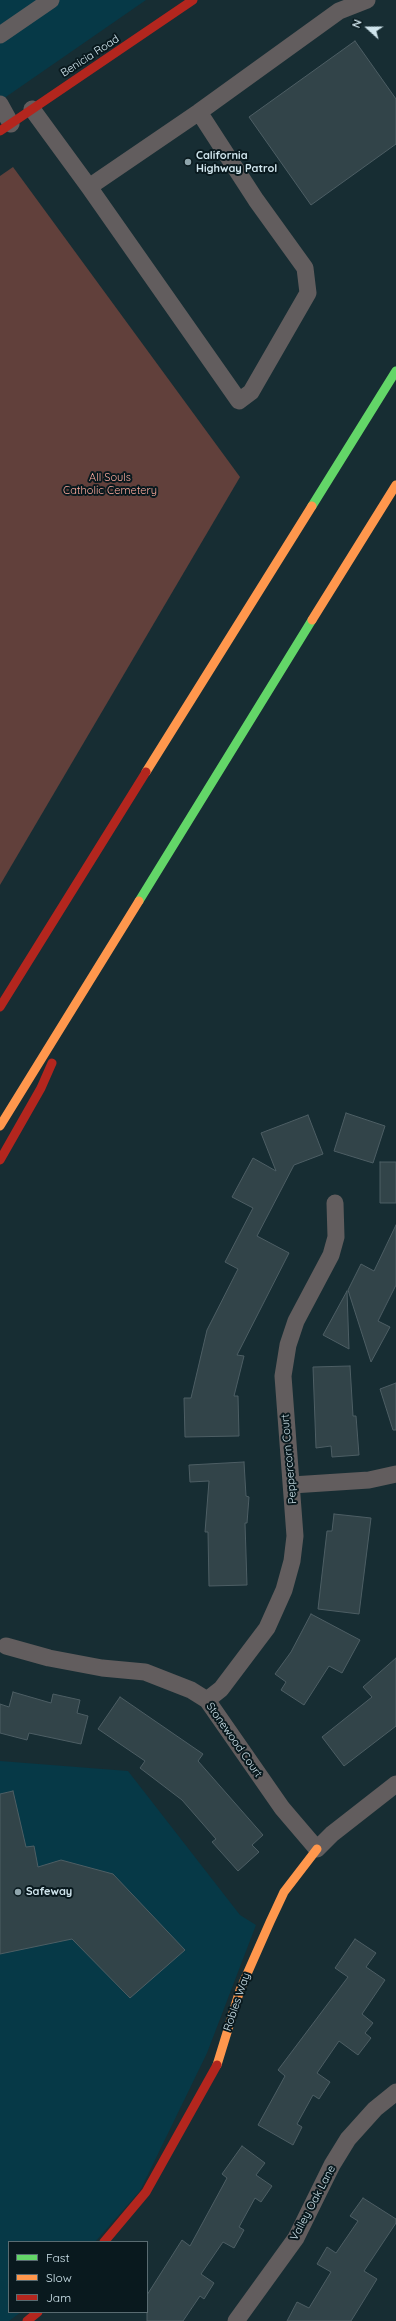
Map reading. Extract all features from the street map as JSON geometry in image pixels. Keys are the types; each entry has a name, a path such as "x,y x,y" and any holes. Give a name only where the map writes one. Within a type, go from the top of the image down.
{"main road":[{"name":"Benicia Road","path":"5,128 194,0"},
{"path":"0,1007 396,371"},
{"path":"0,1126 396,485"},
{"path":"0,991 21,974"},
{"path":"0,1160 41,1088 92,976"},
{"name":"Robles Way","path":"105,2241 146,2192 216,2068 240,1990 270,1922 284,1892 317,1849"},
{"path":"27,2321 37,2313"}],"street":[{"path":"0,35 51,0"},
{"path":"89,187 199,112 335,5 368,0"},
{"path":"0,104 5,128"},
{"path":"32,109 240,401 250,392 308,293 305,268 256,200 199,112"},
{"name":"Peppercorn Court","path":"207,1700 221,1689 267,1628 284,1590 292,1561 295,1536 283,1376 288,1345 296,1320 331,1255 336,1237 335,1203"},
{"path":"292,1485 369,1480 396,1474"},
{"name":"Stonewood Court","path":"6,1646 64,1661 102,1668 145,1672 190,1690 207,1700 282,1808 317,1849"},
{"name":"Robles Way","path":"317,1849 332,1834 396,1784"},
{"name":"Valley Oak Lane","path":"236,2321 296,2238 332,2165 348,2139 375,2109 396,2092"}],"shaded area":[{"path":"0,0 146,0 0,101"},
{"path":"0,1761 128,1771 240,1915 256,1925 207,2053 140,2191 96,2241 8,2241 8,2313 20,2313 9,2321 0,2321"}],"green space":[{"name":"All Souls Catholic Cemetery","path":"13,167 240,477 0,885 0,176"}],"building":[{"path":"355,41 396,99 396,144 311,205 249,117"},
{"path":"346,1113 385,1126 373,1163 334,1151"},
{"path":"308,1115 323,1154 294,1165 257,1236 289,1253 237,1355 244,1356 234,1396 238,1396 239,1436 185,1437 184,1398 191,1398 207,1330 238,1269 225,1262 253,1208 232,1197 253,1158 276,1171 261,1133"},
{"path":"380,1162 396,1162 396,1203 380,1203"},
{"path":"396,1225 396,1285 378,1321 390,1327 371,1362 348,1290 361,1264 374,1271"},
{"path":"347,1291 349,1349 323,1335"},
{"path":"350,1366 353,1416 356,1416 359,1455 332,1457 331,1446 316,1448 313,1367"},
{"path":"396,1383 396,1430 393,1430 380,1389"},
{"path":"244,1462 246,1496 249,1497 247,1523 245,1523 247,1585 209,1586 208,1532 205,1532 209,1481 190,1482 189,1465"},
{"path":"334,1514 371,1518 359,1614 318,1609 327,1531 332,1531"},
{"path":"311,1614 360,1640 342,1673 329,1666 304,1705 281,1690 286,1682 275,1674 291,1652"},
{"path":"396,1658 396,1726 344,1766 322,1737 372,1697 363,1687"},
{"path":"13,1692 51,1703 53,1694 80,1700 77,1713 88,1716 81,1744 29,1733 27,1740 0,1733 0,1704 9,1707"},
{"path":"120,1697 203,1754 198,1761 263,1835 252,1845 259,1852 238,1871 212,1842 216,1839 182,1800 140,1768 145,1761 98,1729"},
{"path":"13,1791 26,1847 34,1846 38,1867 61,1860 113,1874 185,1950 130,1998 72,1939 0,1954 0,1794"},
{"path":"355,1939 376,1953 366,1967 385,1980 362,2014 373,2023 365,2033 371,2038 358,2055 339,2041 317,2073 330,2082 319,2099 313,2095 297,2124 302,2127 293,2145 258,2125 285,2076 278,2070 348,1977 335,1968"},
{"path":"242,2146 265,2163 256,2175 272,2186 261,2202 255,2198 239,2227 244,2230 234,2248 223,2242 201,2274 214,2283 204,2299 200,2296 183,2321 147,2321 148,2293 182,2240 190,2246 227,2178 222,2174"},
{"path":"363,2198 396,2219 396,2223 364,2271 377,2279 351,2321 287,2321 297,2302 309,2308 331,2272 317,2264 327,2247 336,2253 358,2221 350,2216"}],"traffic: fast":[{"path":"312,506 396,371"},
{"path":"139,901 312,620"}],"traffic: slow":[{"path":"312,620 396,485"},
{"path":"146,772 312,506"},
{"path":"0,1126 139,901"},
{"path":"217,2065 240,1990 270,1922 284,1892 317,1849"}],"traffic: jam":[{"path":"0,131 193,0"},
{"path":"0,1007 146,772"},
{"path":"0,1160 41,1088 52,1063"},
{"path":"105,2241 146,2192 217,2065"},
{"path":"27,2321 37,2313"}],"place":[{"name":"California Highway Patrol","path":"188,162"},
{"name":"Safeway","path":"18,1892"}]}
